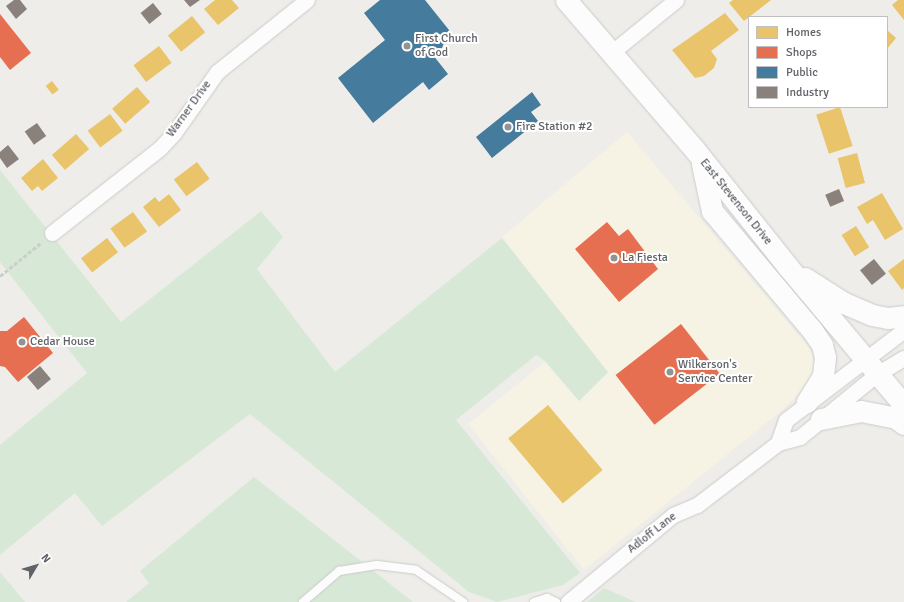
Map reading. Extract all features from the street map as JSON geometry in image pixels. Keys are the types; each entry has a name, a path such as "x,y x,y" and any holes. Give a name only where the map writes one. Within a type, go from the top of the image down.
{"main road":[{"name":"East Stevenson Drive","path":"566,0 702,159 788,267 904,405"},
{"path":"702,159 712,211 812,330 822,345 825,357 823,376 807,402"},
{"path":"788,267 859,310 877,316 904,316"},
{"path":"821,419 861,411 896,418 904,424"}],"street":[{"name":"Warner Drive","path":"49,236 160,148 174,132 217,72 307,0"},
{"path":"611,53 676,0"},
{"name":"Adloff Lane","path":"568,602 673,515 697,505 778,443 800,437 821,419 872,367 904,330"},
{"name":"Adloff Lane","path":"778,443 786,420 807,402 872,367 904,358"}],"lane":[{"path":"303,602 339,570 378,565 416,570 463,602"},
{"path":"534,602 547,598 556,602"}],"path":[{"path":"0,276 49,236"}],"shaded area":[{"path":"627,132 810,349 816,368 804,389 781,411 584,570 468,424 545,362 579,401 608,373 502,237"}],"green space":[{"path":"0,170 121,322 261,211 283,237 257,269 335,372 502,238 608,372 579,401 545,361 536,355 456,420 580,573 563,585 497,602 469,592 250,414 102,526 75,493 0,555 0,445 87,373 0,262"},
{"path":"254,477 413,602 126,602 149,583 140,571"},
{"path":"0,572 25,602 0,602"},
{"path":"604,588 636,602 587,602"}],"building: Homes":[{"path":"215,0 232,0 239,8 218,25 204,9"},
{"path":"733,0 771,0 750,16 748,16 744,21 729,3"},
{"path":"898,0 904,0 904,20 892,5"},
{"path":"725,13 739,30 711,51 717,59 714,68 704,76 695,78 672,50"},
{"path":"192,16 205,32 181,52 168,36"},
{"path":"888,31 896,38 888,48"},
{"path":"159,46 172,63 146,82 133,65"},
{"path":"52,81 59,90 52,95 46,86"},
{"path":"137,87 150,102 125,124 112,109"},
{"path":"840,108 853,146 829,154 816,115"},
{"path":"110,114 123,131 100,148 88,131"},
{"path":"76,134 89,149 65,170 52,155"},
{"path":"857,153 865,183 846,188 838,158"},
{"path":"43,159 58,178 42,191 38,186 32,191 21,178"},
{"path":"197,162 210,179 186,196 174,179"},
{"path":"882,193 903,229 885,240 873,220 867,224 857,207"},
{"path":"169,194 181,210 159,227 143,207 155,197 159,202"},
{"path":"133,212 147,231 124,248 110,228"},
{"path":"856,226 869,247 855,256 842,235"},
{"path":"107,238 118,252 92,273 81,258"},
{"path":"904,259 904,288 902,290 888,271"},
{"path":"548,405 603,470 563,504 508,438"}],"building: Shops":[{"path":"0,14 31,53 10,70 0,57"},
{"path":"607,222 619,236 628,229 658,269 619,302 575,249"},
{"name":"Cedar House","path":"24,317 53,353 18,382 5,367 0,366 0,331 7,331"},
{"path":"681,324 720,374 654,425 616,375"}],"building: Public":[{"path":"380,0 425,0 449,30 442,48 429,50 448,74 429,90 423,82 373,123 338,78 385,40 364,13"},
{"path":"532,92 541,105 531,112 538,121 492,158 476,137"}],"building: Industry":[{"path":"14,0 20,0 27,9 16,19 6,6"},
{"path":"184,0 200,0 190,7"},
{"path":"153,3 162,14 149,24 141,13"},
{"path":"37,123 46,136 34,145 25,132"},
{"path":"8,145 19,159 7,168 0,158 0,152"},
{"path":"839,189 844,201 830,207 825,195"},
{"path":"874,259 886,274 872,285 860,270"},
{"path":"40,366 51,379 38,390 27,377"}],"place":[{"name":"First Church of God","path":"407,46"},
{"name":"Fire Station #2","path":"508,127"},
{"name":"La Fiesta","path":"614,258"},
{"name":"Cedar House","path":"22,342"},
{"name":"Wilkerson's Service Center","path":"670,372"}]}
